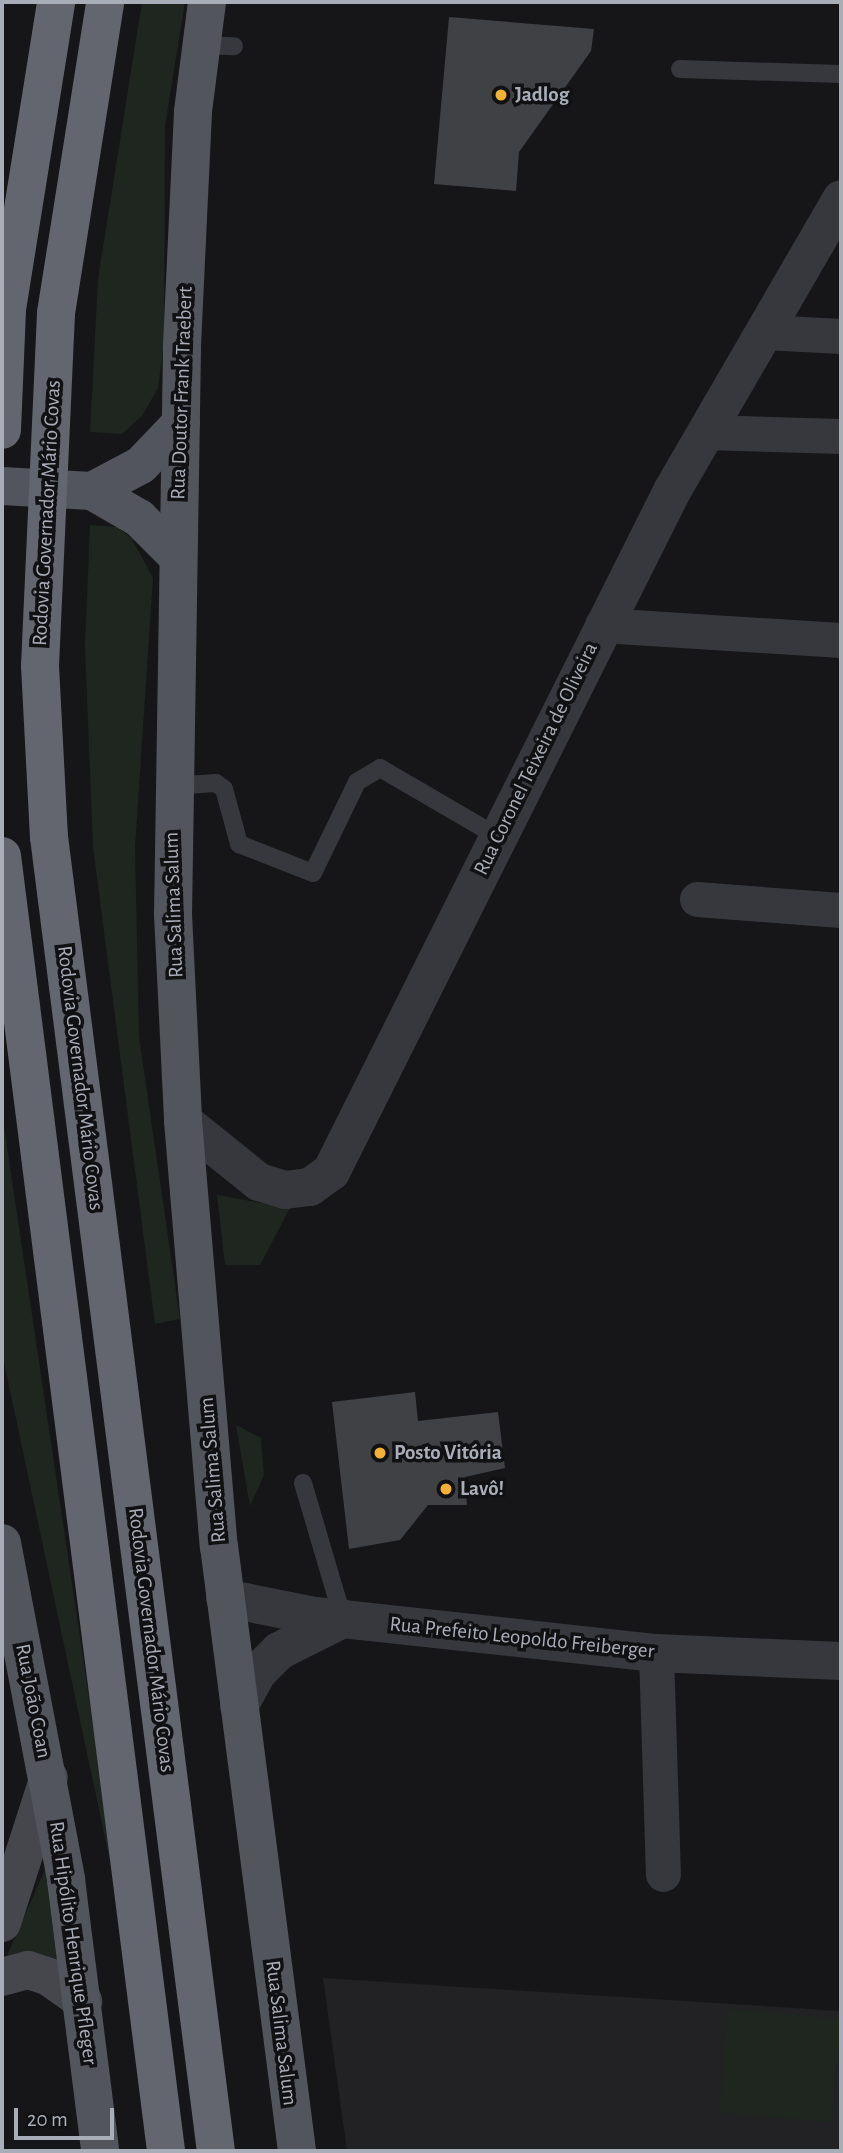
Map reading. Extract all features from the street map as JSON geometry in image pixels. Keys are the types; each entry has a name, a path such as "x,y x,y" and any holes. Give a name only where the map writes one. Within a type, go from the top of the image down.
{"highway":[{"path":"2,430 7,309 55,2"},
{"name":"Rodovia Governador Mário Covas","path":"105,2 56,313 40,666 49,837 216,2151"},
{"path":"2,856 166,2151"}],"main road":[{"name":"Rua Doutor Frank Traebert","path":"171,786 193,112 217,46 207,2"},
{"path":"92,491 141,464 181,423"},
{"path":"2,486 92,491 139,519 178,557"},
{"name":"Rua Salima Salum","path":"171,786 183,1121 225,1598 297,2151"},
{"name":"Rua João Coan","path":"2,1543 49,1777"},
{"path":"2,1923 49,1777"},
{"name":"Rua Hipólito Henrique Pfleger","path":"49,1777 83,2001 100,2151"},
{"path":"2,1977 28,1970 49,1977 83,2001"}],"street":[{"name":"Rua Coronel Teixeira de Oliveira","path":"183,1121 259,1182 285,1190 310,1187 331,1172 603,625 705,432 841,200"},
{"path":"765,332 841,336"},
{"path":"705,432 841,436"},
{"path":"603,625 841,640"},
{"path":"697,899 841,910"},
{"name":"Rua Prefeito Leopoldo Freiberger","path":"225,1598 343,1619 656,1653 841,1661"},
{"path":"239,1706 257,1673 279,1651 343,1619"},
{"path":"656,1653 663,1874"}],"lane":[{"path":"680,69 841,74"},
{"path":"171,786 216,783 224,789 239,844 313,873 357,782 380,768 497,836"},
{"path":"303,1483 343,1619"}],"shaded area":[{"path":"142,2 185,2 165,126 164,342 158,388 142,416 122,434 90,432 98,279"},
{"path":"90,525 118,527 132,539 153,578 135,847 139,1037 180,1319 155,1324 93,847 85,646"},
{"path":"2,1113 121,1913 2,1353"},
{"path":"217,1195 290,1208 260,1265 225,1265"},
{"path":"236,1425 261,1438 264,1475 250,1506"},
{"path":"47,1865 64,1972 5,1960"},
{"path":"323,1978 841,2011 841,2151 347,2151"},
{"path":"728,2009 841,2019 832,2122 719,2113"}],"building":[{"name":"Jadlog","path":"449,17 594,29 591,51 519,152 516,191 434,184"},
{"name":"Posto Vitória","path":"415,1392 418,1421 498,1412 505,1468 465,1477 467,1505 428,1505 400,1540 349,1549 332,1402"}],"place":[{"name":"Jadlog","path":"501,95"},
{"name":"Posto Vitória","path":"380,1453"},
{"name":"Lavô!","path":"446,1489"}]}
